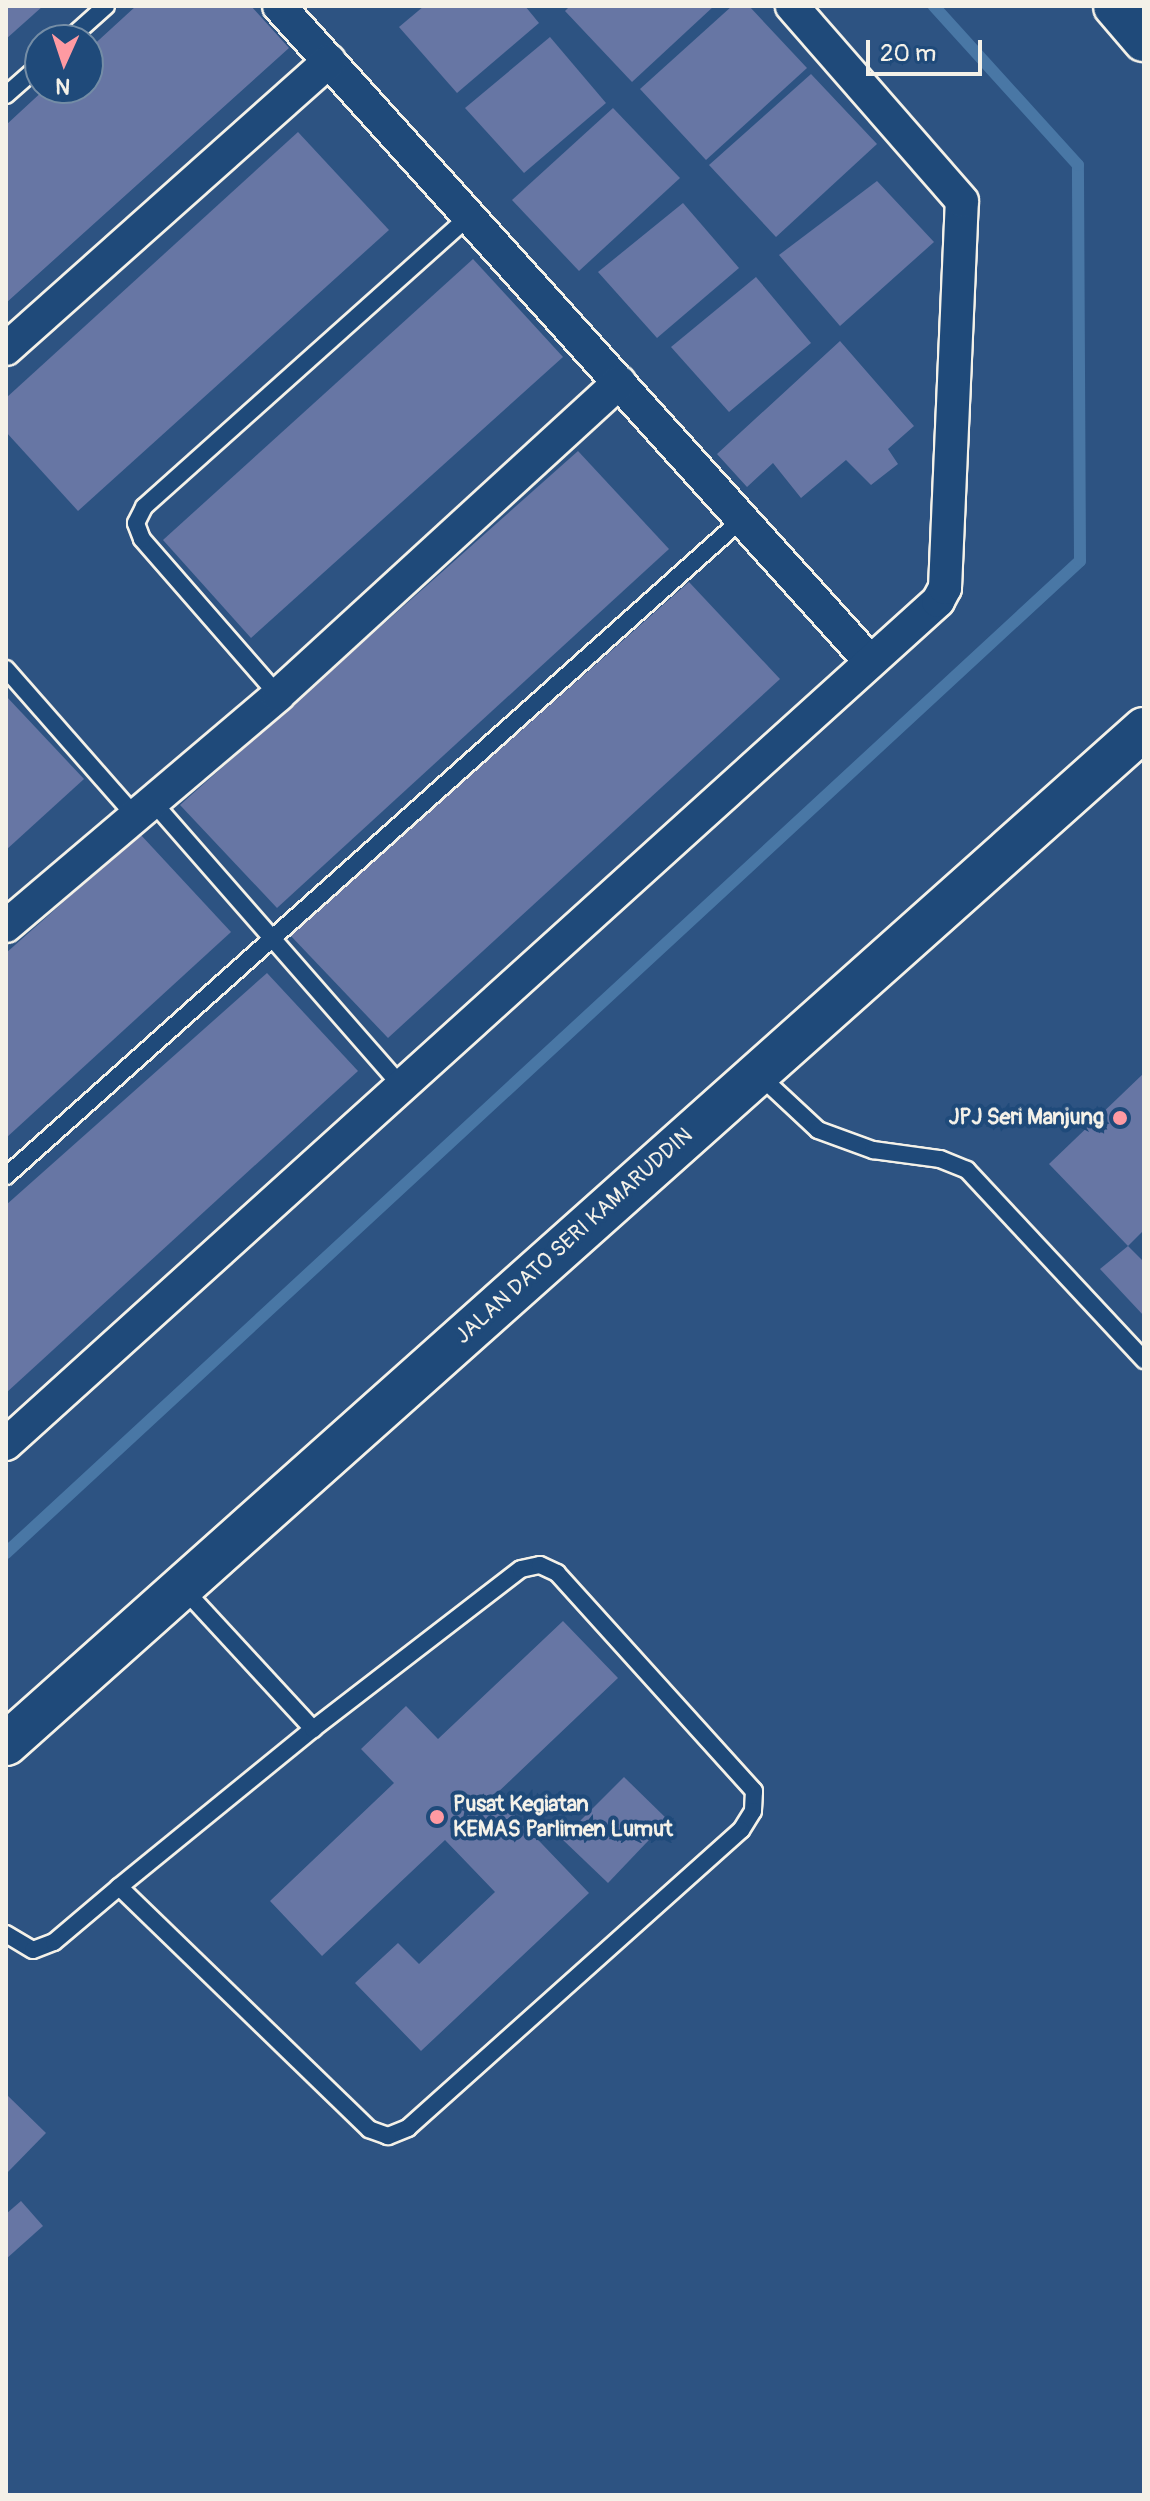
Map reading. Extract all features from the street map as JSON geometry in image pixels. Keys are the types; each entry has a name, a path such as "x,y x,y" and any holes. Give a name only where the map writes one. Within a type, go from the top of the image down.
{"street":[{"path":"279,6 869,660"},
{"path":"6,1444 869,660 938,601 945,588 962,201 792,6"},
{"path":"1115,6 1144,40"},
{"path":"6,349 329,61"},
{"path":"6,926 278,695 619,382"},
{"name":"JALAN DATO SERI KAMARUDDIN","path":"6,1744 1144,729"}],"lane":[{"path":"86,24 106,6"},
{"path":"6,95 24,79"},
{"path":"278,695 142,539 136,523 144,507 469,216"},
{"path":"6,1176 270,936 742,519"},
{"path":"6,669 270,936 401,1085"},
{"path":"757,1073 818,1130 873,1150 940,1159 967,1170 1144,1360"},
{"path":"6,1934 33,1950 54,1942 119,1887 313,1729 521,1569 540,1565 557,1573 740,1771 754,1791 753,1811 741,1830 408,2128 388,2136 369,2129 119,1887"},
{"path":"181,1586 313,1729"}],"building":[{"path":"6,6 43,6 6,39"},
{"path":"136,6 251,6 289,48 6,303 6,125 29,104 104,104 104,35"},
{"path":"424,6 525,6 539,23 457,93 399,27"},
{"path":"570,6 714,6 632,82 565,11"},
{"path":"732,6 749,6 807,68 706,160 640,89"},
{"path":"550,37 606,103 524,173 465,108"},
{"path":"811,74 877,144 776,237 709,165"},
{"path":"613,108 680,178 579,271 512,200"},
{"path":"298,132 389,230 78,511 6,432 6,398"},
{"path":"877,181 934,242 840,326 779,255"},
{"path":"683,203 739,268 657,338 598,272"},
{"path":"473,259 563,357 251,638 163,540"},
{"path":"756,277 811,343 729,412 671,347"},
{"path":"840,341 914,426 888,449 898,464 871,485 846,460 801,498 773,463 747,487 717,454"},
{"path":"578,451 669,549 277,908 180,805"},
{"path":"689,582 780,679 388,1038 290,935"},
{"path":"6,696 84,779 6,850"},
{"path":"140,834 231,932 6,1138 6,953"},
{"path":"267,973 358,1071 6,1393 6,1205"},
{"name":"JPJ Seri Manjung","path":"1144,1073 1144,1230 1128,1246 1049,1164"},
{"path":"1128,1246 1144,1262 1144,1316 1100,1269"},
{"name":"Pusat Kegiatan KEMAS Parlimen Lumut","path":"563,1621 618,1678 495,1795 589,1893 421,2051 355,1983 398,1943 419,1964 495,1892 445,1840 322,1956 270,1901 394,1783 361,1749 406,1706 438,1739"},
{"path":"624,1777 668,1820 608,1883 562,1839"},
{"path":"6,2094 46,2133 6,2174"},
{"path":"21,2201 43,2226 6,2259 6,2214"}],"waterway":[{"path":"6,1553 1080,561 1078,165 934,6"}],"place":[{"name":"JPJ Seri Manjung","path":"1120,1118"},
{"name":"Pusat Kegiatan KEMAS Parlimen Lumut","path":"437,1817"}]}
